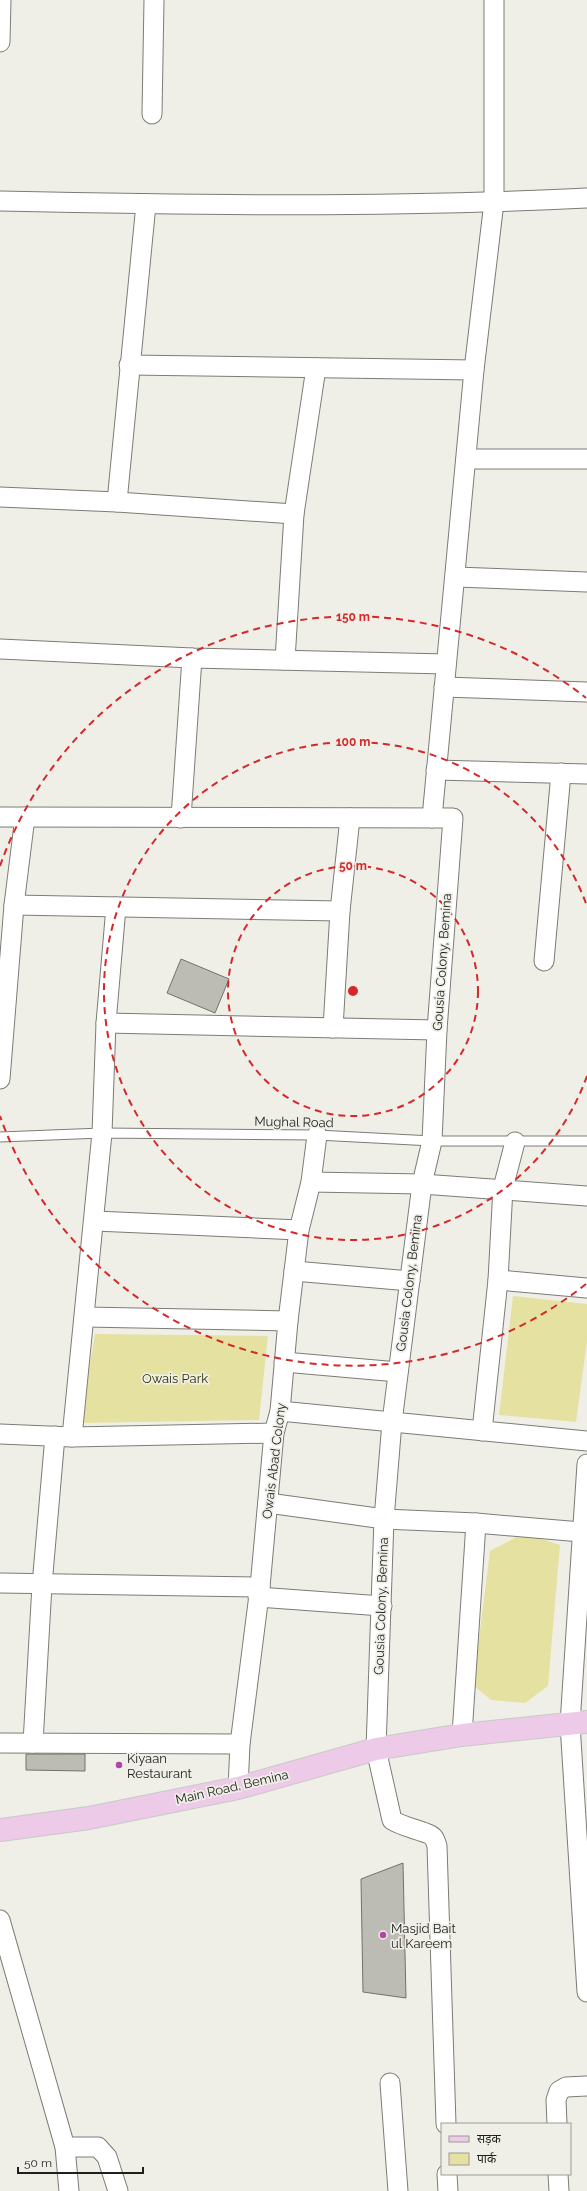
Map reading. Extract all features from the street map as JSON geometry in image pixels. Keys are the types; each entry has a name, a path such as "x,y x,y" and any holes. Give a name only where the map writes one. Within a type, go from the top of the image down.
{"main road":[{"name":"Main Road, Bemina","path":"0,1830 89,1818 238,1788 376,1750 462,1734 579,1723"}],"street":[{"path":"0,42 1,0"},
{"path":"152,114 154,0"},
{"path":"0,817 432,818 446,664 456,577 474,370 494,202 494,0"},
{"path":"0,201 146,204 494,202 587,198"},
{"path":"117,502 129,365 146,204"},
{"path":"129,365 474,370"},
{"path":"285,660 294,514 316,368"},
{"path":"466,459 587,458"},
{"path":"0,497 117,502 294,514"},
{"path":"456,577 587,582"},
{"path":"0,649 192,658 446,664"},
{"path":"181,818 192,658"},
{"path":"444,687 587,692"},
{"path":"436,770 587,774"},
{"path":"544,961 561,773"},
{"path":"0,1079 14,905 25,817"},
{"path":"333,1028 340,911 350,818"},
{"name":"Gousia Colony, Bemina","path":"432,818 453,818 437,1030 432,1141 422,1184 392,1422 384,1519 376,1750 392,1820 401,1826 433,1836 437,1846 446,2123"},
{"path":"14,905 340,911"},
{"path":"33,1743 42,1585 64,1437 85,1317 95,1221 102,1133 106,1023 116,907"},
{"path":"106,1023 437,1030"},
{"name":"Owais Abad Colony","path":"238,1788 240,1744 259,1592 274,1432 280,1411 288,1321 300,1230 311,1182 317,1135"},
{"path":"482,1431 498,1280 503,1188 515,1142"},
{"path":"311,1182 422,1184 503,1188 587,1196"},
{"path":"95,1221 300,1230"},
{"path":"294,1272 410,1281"},
{"path":"498,1280 587,1288"},
{"path":"85,1317 288,1321"},
{"path":"284,1362 398,1372"},
{"path":"280,1411 587,1441"},
{"path":"0,1434 64,1437 274,1432"},
{"path":"587,1464 582,1532 579,1723 587,1992"},
{"path":"268,1503 384,1519 476,1523 582,1532"},
{"path":"462,1734 476,1523"},
{"path":"0,1583 259,1592 382,1606"},
{"path":"0,1743 240,1744"},
{"path":"0,1920 65,2147 69,2191"},
{"path":"390,2083 398,2191"},
{"path":"556,2123 556,2100 559,2091 566,2087 587,2086"},
{"path":"65,2147 98,2147 107,2157 118,2191"},
{"path":"447,2175 448,2191"},
{"path":"558,2175 559,2191"}],"lane":[{"name":"Mughal Road","path":"0,1137 102,1133 317,1135 432,1141 587,1141"}],"green space":[{"path":"513,1296 587,1304 587,1342 576,1422 499,1415"},
{"name":"Owais Park","path":"95,1334 268,1336 259,1420 80,1423"},
{"path":"524,1533 560,1545 548,1686 525,1703 491,1700 473,1685 490,1551"}],"building":[{"path":"181,959 229,979 215,1013 167,993"},
{"path":"26,1754 85,1754 85,1771 26,1770"},
{"name":"Masjid Bait ul Kareem","path":"403,1863 406,1998 363,1992 361,1879"}],"place":[{"name":"Kiyaan Restaurant","path":"119,1765"},
{"name":"Masjid Bait ul Kareem","path":"383,1935"}]}
